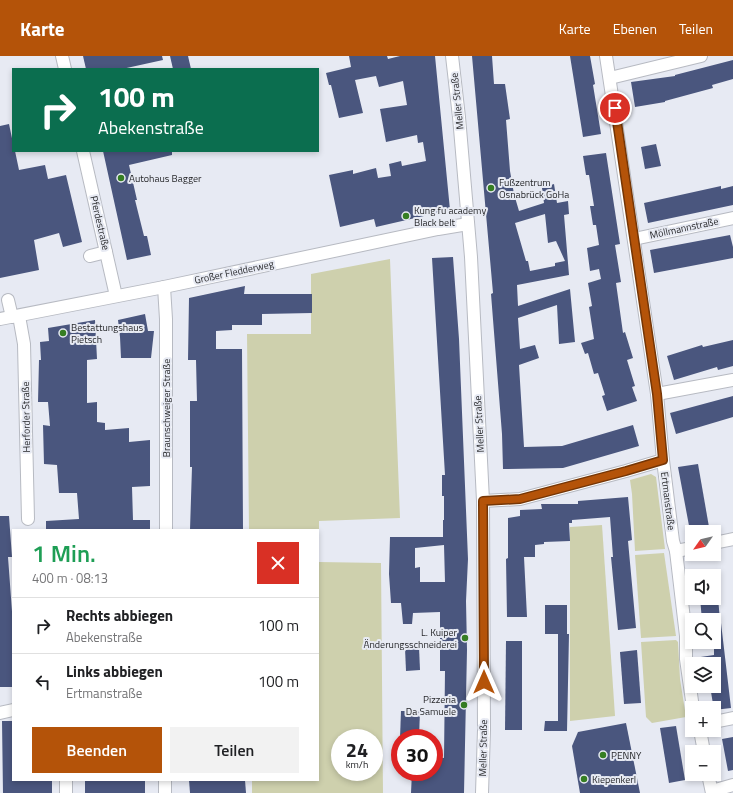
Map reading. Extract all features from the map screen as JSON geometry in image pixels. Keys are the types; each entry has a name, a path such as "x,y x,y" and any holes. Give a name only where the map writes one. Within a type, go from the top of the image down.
{"street":[{"path":"62,56 65,68"},
{"name":"Meller Straße","path":"452,56 468,224 483,501 484,730 482,793"},
{"name":"Ertmanstraße","path":"606,56 657,394 663,460 673,541 676,551 686,636 686,659 692,701"},
{"path":"610,78 701,56"},
{"name":"Pferdestraße","path":"83,152 116,296"},
{"name":"Möllmannstraße","path":"634,239 733,218"},
{"name":"Großer Fledderweg","path":"10,317 468,224"},
{"path":"90,256 106,252"},
{"name":"Braunschweiger Straße","path":"164,286 166,319 166,529"},
{"name":"Herforder Straße","path":"8,300 10,317 24,344 28,519"},
{"path":"657,394 733,380"},
{"path":"483,501 520,499 663,460"},
{"path":"721,542 733,539"},
{"path":"676,551 685,549"},
{"path":"0,713 12,710"},
{"path":"721,721 733,718"},
{"path":"66,781 66,793"},
{"path":"164,793 165,781"},
{"path":"710,781 712,792 733,785"}],"green space":[{"path":"390,259 400,518 319,521 319,529 249,529 247,334 311,334 311,274"},
{"path":"651,474 656,477 665,549 635,551 630,480"},
{"path":"602,525 615,716 570,721 570,527"},
{"path":"664,553 676,636 641,638 635,555"},
{"path":"319,562 381,563 382,729 331,729 331,781 383,781 383,793 252,793 252,781 319,781"},
{"path":"676,640 678,642 680,679 685,717 652,723 646,717 641,642"}],"building":[{"path":"83,56 162,56 163,60 127,68 86,68"},
{"path":"170,56 188,56 191,68 173,68"},
{"path":"349,56 387,56 388,59 400,56 435,56 450,210 376,227 374,219 340,227 329,175 353,170 353,174 376,168 378,178 391,176 389,164 401,161 402,166 426,161 423,142 418,143 417,135 386,142 380,109 407,105 403,81 379,87 376,76 355,80 363,113 339,118 331,85 329,85 326,73 351,67"},
{"path":"472,56 492,56 494,84 505,84 510,119 506,120 510,171 519,211 544,203 542,188 554,184 557,203 568,201 569,214 564,215 569,275 517,285 518,306 570,289 575,342 559,344 557,305 518,318 520,349 535,345 539,358 519,365 524,447 562,446 633,425 639,446 563,468 503,469 502,434 491,294 493,293","holes":["545,214 548,243 556,241 565,261 555,263 555,266 530,271 515,223"]},
{"path":"570,56 590,56 601,134 583,137"},
{"path":"733,60 733,79 712,85 713,88 665,102 635,107 631,82 675,76"},
{"path":"9,124 12,138 12,152 15,152 19,170 45,165 48,179 66,175 82,242 63,247 59,233 34,240 39,270 0,278 0,126"},
{"path":"656,144 661,166 645,169 641,147"},
{"path":"103,152 172,152 172,155 129,165 137,200 135,200 144,236 147,236 151,255 127,260"},
{"path":"606,153 620,244 615,245 621,282 616,283 623,333 625,332 633,358 627,360 635,386 632,387 637,401 607,411 602,396 605,395 598,373 594,374 588,353 585,354 581,343 594,339 589,307 592,306 588,283 601,279 599,269 590,271 587,248 599,245 596,225 593,225 590,206 594,206 589,175 586,175 583,156"},
{"path":"721,186 721,189 733,186 733,205 648,223 644,203"},
{"path":"730,235 733,247 733,258 654,273 650,250"},
{"path":"453,257 459,339 468,559 466,601 467,650 464,793 411,793 412,781 443,781 445,671 440,671 440,612 413,613 412,624 403,624 401,603 391,603 389,574 390,537 443,537 444,496 442,496 442,475 445,475 432,258","holes":["444,545 445,582 420,582 420,567 415,568 415,548"]},
{"path":"245,286 244,294 312,294 312,313 262,314 262,325 232,325 232,330 216,331 216,349 242,349 243,529 190,529 192,467 190,467 190,401 197,401 196,360 188,360 189,298"},
{"path":"145,314 148,331 154,331 151,358 121,358 118,320"},
{"path":"95,320 97,359 87,360 87,403 97,402 97,422 105,423 105,430 129,428 129,442 150,440 150,486 132,487 133,520 150,520 150,529 46,529 46,521 79,519 77,493 59,493 57,465 44,464 43,425 50,426 48,402 38,402 39,360 41,360 40,342 49,341 48,328"},
{"path":"733,340 733,366 718,370 717,367 674,380 667,356 702,345 703,347"},
{"path":"733,396 733,417 676,434 670,413"},
{"path":"698,464 709,525 689,525 678,467"},
{"path":"628,497 632,540 628,541 636,628 618,630 611,557 613,557 610,517 572,520 572,523 569,523 570,541 544,542 544,544 535,545 535,557 524,557 527,617 507,617 506,559 508,558 508,518 520,516 520,510 542,509 541,504 578,504 578,501"},
{"path":"0,516 9,516 12,557 8,557 12,611 12,687 0,687"},
{"path":"545,605 567,605 567,634 545,634"},
{"path":"701,605 719,605 719,613 701,613"},
{"path":"721,623 731,708 721,709 721,701 712,701 711,693 721,693 721,657 701,657 714,655 714,649 721,649"},
{"path":"558,634 569,634 567,731 544,731 545,721 558,721"},
{"path":"506,641 522,641 522,730 505,730"},
{"path":"419,647 420,670 406,671 405,648"},
{"path":"637,650 641,703 624,704 620,652"},
{"path":"401,711 420,711 419,729 400,729"},
{"path":"2,721 12,721 12,781 52,781 52,793 3,793"},
{"name":"PENNY","path":"626,723 640,793 580,793 572,746 578,732"},
{"path":"676,726 685,780 669,783 660,728"},
{"path":"733,737 733,770 728,771 722,739"},
{"path":"85,781 145,781 145,793 85,793"},
{"path":"189,781 245,781 246,793 190,793"}],"place":[{"name":"Autohaus Bagger","path":"121,178"},
{"name":"Fußzentrum Osnabrück GoHa","path":"491,188"},
{"name":"Kung fu academy Black belt","path":"406,216"},
{"name":"Bestattungshaus Pietsch","path":"63,333"},
{"name":"L. Kuiper Änderungsschneiderei","path":"465,638"},
{"name":"Pizzeria Da Samuele","path":"464,705"},
{"name":"PENNY","path":"603,755"},
{"name":"Kiepenkerl","path":"584,779"}],"route":[{"path":"484,682 483,501 520,499 663,460 657,394 615,108"}]}
